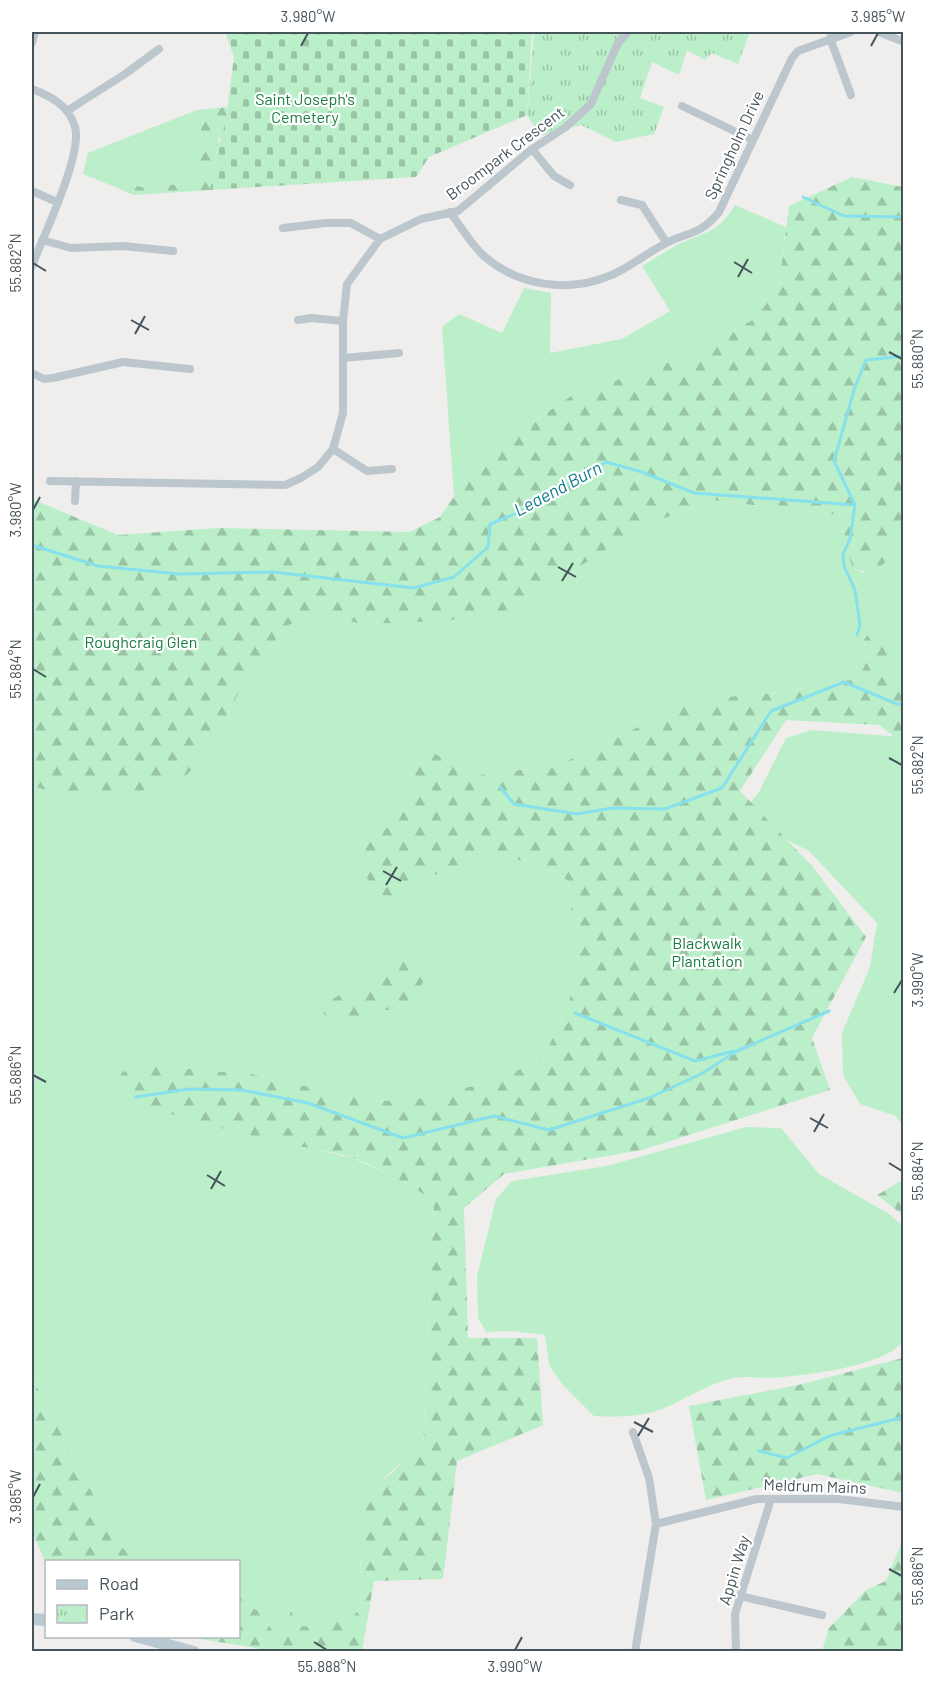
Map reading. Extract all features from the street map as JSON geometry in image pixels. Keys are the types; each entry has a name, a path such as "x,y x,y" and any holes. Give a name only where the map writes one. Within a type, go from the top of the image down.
{"main road":[{"path":"142,1638 194,1652"}],"street":[{"path":"32,43 35,32"},
{"name":"Broompark Crescent","path":"50,481 285,485 318,467 333,449 343,413 343,321 347,284 380,239 421,219 458,211 532,149 566,127 591,104 618,43 628,32"},
{"name":"Springholm Drive","path":"450,213 484,256 509,273 558,286 579,285 610,276 666,242 702,230 709,224 719,212 792,58 798,51 850,32"},
{"path":"879,32 903,42"},
{"path":"830,38 851,95"},
{"path":"67,111 159,49"},
{"path":"32,89 50,96 67,111 76,129 75,153 32,266"},
{"path":"682,106 753,140"},
{"path":"532,149 554,176 570,185"},
{"path":"32,191 57,202"},
{"path":"621,200 642,205 666,242"},
{"path":"283,228 351,222 380,239"},
{"path":"42,240 71,248 123,246 173,251"},
{"path":"298,320 311,318 343,321"},
{"path":"343,357 399,353"},
{"path":"32,373 44,379 53,378 123,362 190,369"},
{"path":"333,449 367,471 392,469"},
{"path":"75,501 76,481"},
{"path":"633,1432 649,1478 656,1524 635,1652"},
{"name":"Meldrum Mains","path":"656,1524 757,1499 839,1499 903,1508"},
{"name":"Appin Way","path":"736,1652 735,1614 771,1499"},
{"path":"740,1596 822,1615"}],"green space":[{"name":"Saint Joseph's Cemetery","path":"225,32 532,32 527,115 429,157 416,177 210,190 217,149 225,125 234,57"},
{"path":"534,32 750,32 738,64 712,53 705,60 687,50 679,75 652,62 640,98 664,107 654,134 616,142 581,125 540,136 527,115"},
{"path":"227,107 225,125 233,142 219,137 210,190 134,195 115,187 117,181 141,187 196,183 202,137 197,110"},
{"path":"197,110 202,137 196,183 141,187 118,181 115,187 83,174 88,153"},
{"name":"Roughcraig Glen","path":"852,177 903,187 903,521 892,550 881,566 874,571 864,572 853,568 839,515 712,500 657,521 510,610 445,621 363,624 318,615 288,625 248,672 221,730 188,774 139,793 67,796 32,786 32,499 118,535 218,528 410,532 440,517 482,456 573,395 691,355 756,318 779,286 789,206"},
{"path":"735,205 786,227 779,286 756,318 691,355 573,395 482,456 454,496 442,327 459,314 502,333 524,288 551,293 550,353 622,339 670,311 642,266 679,244 717,226"},
{"path":"712,500 839,515 853,568 863,573 896,540 903,521 903,685 890,679 875,661 864,640 867,661 858,679 772,693 726,697 687,705 664,713 598,748 554,766 519,770 496,779 421,758 400,817 364,847 398,897 435,875 483,854 532,862 569,881 574,938 573,991 544,1058 495,1081 405,1102 361,1099 247,1073 202,1071 166,1065 179,1116 352,1158 396,1177 434,1201 423,1446 375,1485 360,1562 361,1607 352,1618 320,1627 298,1626 294,1611 290,1612 291,1635 277,1637 259,1611 247,1605 240,1597 240,1560 134,1560 119,1544 32,1378 32,786 67,796 139,793 188,774 221,730 248,672 288,625 318,615 363,624 445,621 604,551 657,521"},
{"name":"Blackwalk Plantation","path":"869,633 881,636 888,650 882,671 898,684 903,685 903,743 879,725 786,720 740,791 813,867 866,937 812,1038 830,1090 642,1150 504,1174 464,1208 468,1338 537,1338 543,1425 457,1461 443,1579 374,1581 362,1651 274,1651 193,1638 240,1638 240,1597 247,1605 259,1611 277,1637 291,1635 290,1612 294,1610 298,1626 320,1627 352,1618 361,1607 362,1580 359,1540 364,1502 375,1485 392,1473 409,1454 423,1446 434,1201 395,1177 353,1158 229,1130 161,1110 118,1091 121,1073 135,1067 166,1065 202,1071 247,1073 361,1099 405,1102 495,1081 544,1058 573,991 574,938 569,881 532,862 483,854 435,875 398,897 378,894 365,875 364,847 400,817 421,758 429,751 463,768 496,779 519,770 554,766 598,748 664,713 687,705 726,697 773,693 858,679 867,661 864,640"},
{"path":"812,730 903,737 903,1127 896,1116 860,1104 843,1075 842,1033 870,967 877,923 809,851 760,827 732,824 759,792 786,738"},
{"path":"398,958 417,961 427,973 417,995 405,1010 384,1010 368,1020 331,1022 323,1013 329,1001 350,989 368,987 385,976"},
{"path":"746,1127 781,1128 819,1174 889,1214 903,1226 904,1340 895,1349 862,1363 821,1372 724,1380 655,1412 638,1415 594,1416 563,1385 549,1365 545,1335 511,1331 486,1332 478,1318 477,1276 496,1199 512,1181 607,1166"},
{"path":"903,1180 903,1215 877,1195"},
{"path":"903,1358 903,1493 817,1474 706,1500 689,1406 798,1385"},
{"path":"32,1378 119,1544 134,1560 45,1561 32,1533"},
{"path":"903,1539 903,1651 822,1651 829,1628 866,1590 886,1581"}],"waterway":[{"name":"Leaend Burn","path":"803,197 844,216 904,217"},
{"name":"Leaend Burn","path":"32,545 98,566 179,574 273,572 414,588 454,577 488,547 490,524 534,506 606,462 642,472 694,493 855,505 834,461 854,390 866,360 904,356"},
{"path":"855,505 850,539 843,554 844,566 855,590 860,625 857,635"},
{"path":"500,787 514,804 577,814 612,808 665,809 722,788 771,711 844,682 897,704 904,704"},
{"path":"136,1097 189,1089 242,1090 308,1103 403,1138 494,1116 549,1130 649,1098 701,1074 737,1051 829,1011"},
{"path":"575,1013 695,1061 734,1051"},
{"path":"759,1451 787,1458 829,1436 904,1417"}]}
